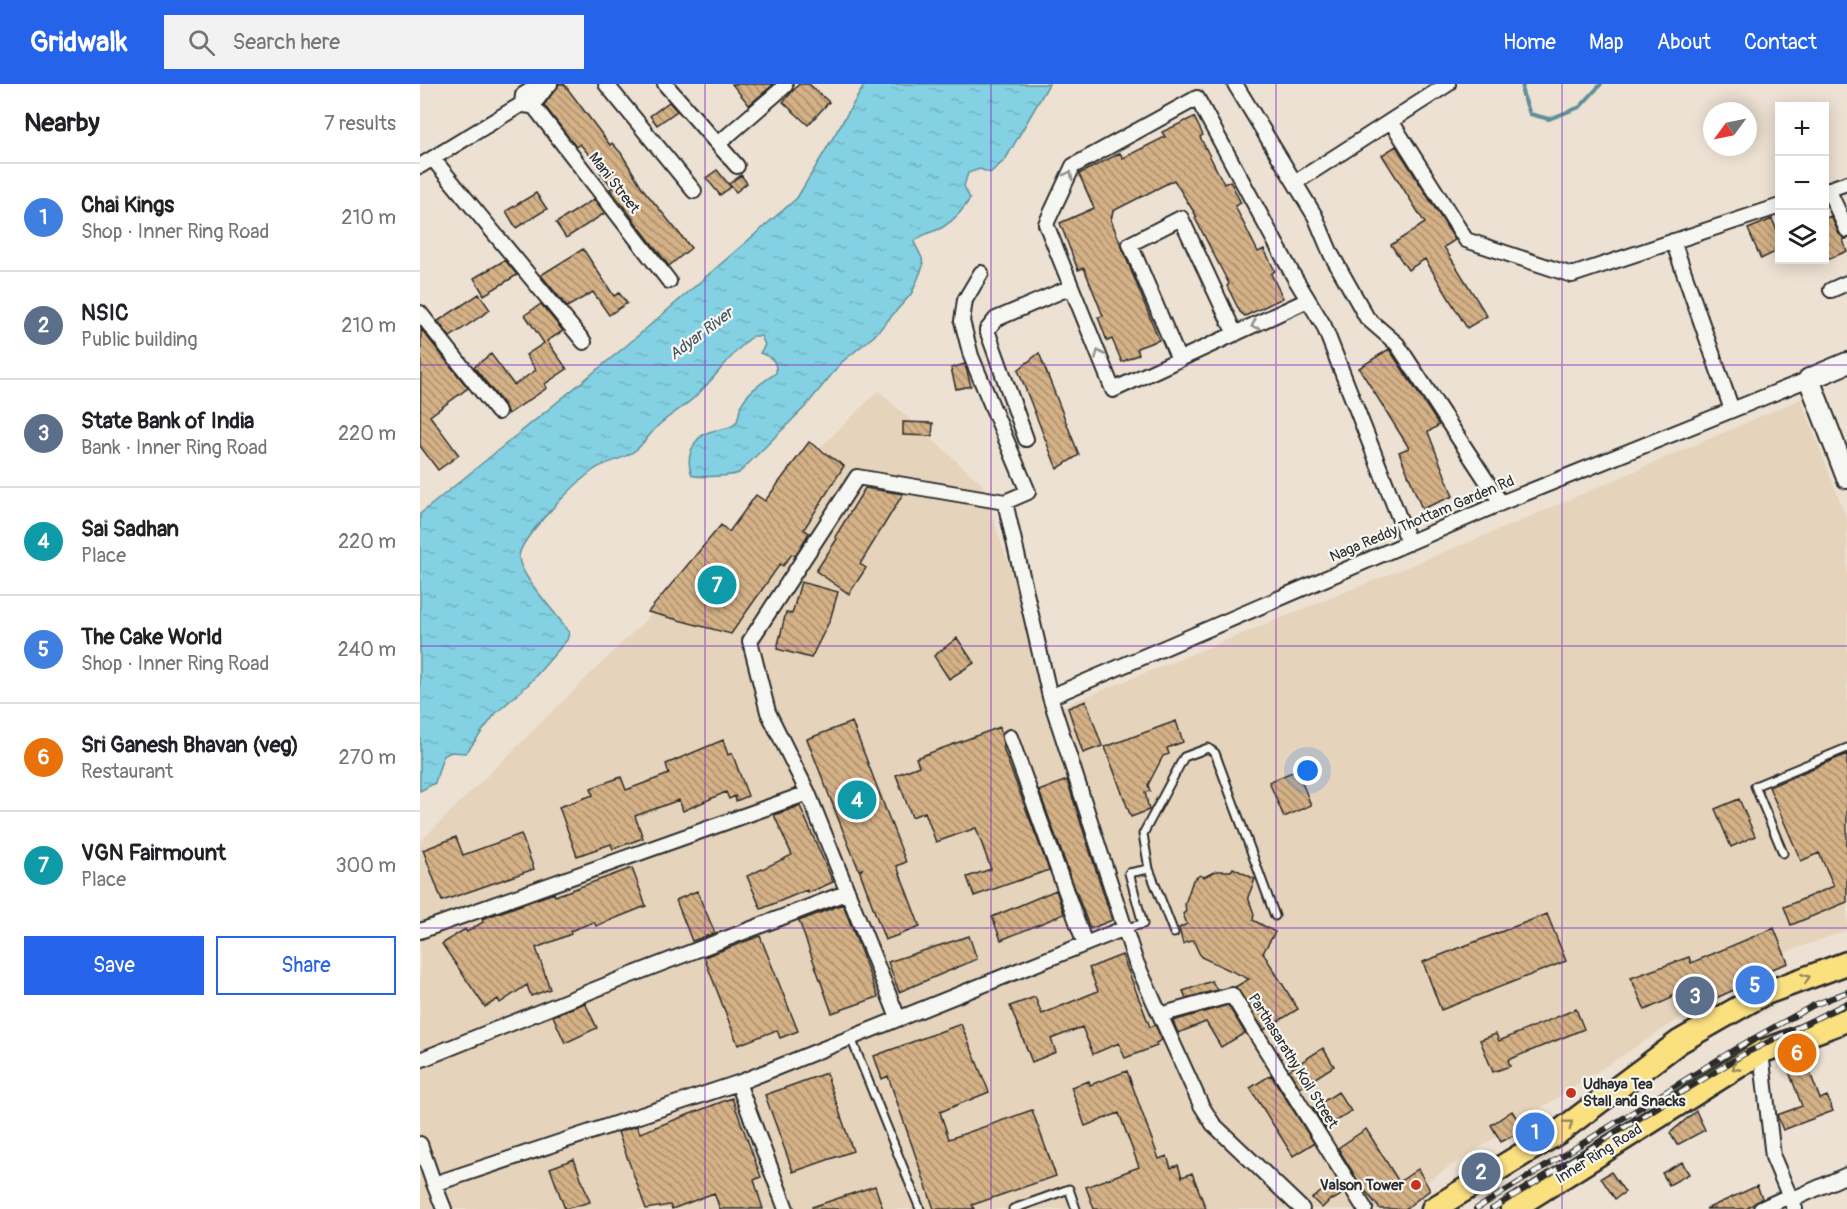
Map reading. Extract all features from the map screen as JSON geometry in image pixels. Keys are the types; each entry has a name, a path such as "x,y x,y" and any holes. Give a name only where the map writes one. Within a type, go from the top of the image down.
{"main road":[{"path":"1433,1209 1558,1131 1679,1042 1763,994 1847,963"},
{"name":"Inner Ring Road","path":"1512,1209 1761,1052 1847,1020"}],"street":[{"path":"606,84 694,191"},
{"path":"666,84 737,166"},
{"path":"1235,84 1316,216 1331,254 1367,318 1396,344 1501,503"},
{"path":"1296,182 1448,84"},
{"path":"718,144 785,85"},
{"path":"420,166 527,104 523,95 536,87 547,86"},
{"path":"1308,300 1113,390 1046,224 1073,166 1197,98 1324,326 1409,543"},
{"name":"Mani Street","path":"527,104 669,281"},
{"path":"1391,121 1466,240 1572,275 1775,207"},
{"path":"433,159 584,342"},
{"path":"1829,189 1847,183"},
{"path":"1829,196 1847,230"},
{"path":"1179,360 1130,244 1182,218 1235,334"},
{"path":"1674,241 1732,410"},
{"path":"898,1018 808,793 768,712 750,641 857,477 1005,502 1028,492 979,375 962,321 965,300 981,273"},
{"path":"1831,290 1847,283"},
{"path":"1026,439 987,330 996,319 1071,286"},
{"path":"420,313 498,412"},
{"path":"1847,363 1809,379 1847,477"},
{"name":"Naga Reddy Thottam Garden Rd","path":"1050,697 1501,503 1809,379"},
{"path":"1005,502 1050,697 1135,960 1201,1105 1214,1124 1302,1209"},
{"path":"1010,736 1085,944"},
{"path":"420,931 808,793"},
{"path":"420,1060 626,977 849,892"},
{"path":"420,1177 434,1184 738,1083 1125,928"},
{"name":"Parthasarathy Koil Street","path":"1160,1015 1232,995 1365,1209"},
{"path":"1761,1052 1773,1157 1792,1202"},
{"path":"738,1083 786,1209"},
{"path":"420,1144 444,1209"},
{"path":"1761,1209 1792,1202 1847,1175"}],"lane":[{"path":"1174,933 1149,869 1143,834 1184,757 1208,748 1215,753 1275,916"},
{"path":"1783,853 1755,786 1847,748"},
{"path":"1125,928 1143,924 1130,873 1149,869"},
{"path":"850,1038 920,1209"},
{"path":"1012,1209 1069,1190 1076,1209"}],"shaded area":[{"path":"878,391 982,484 1056,709 1504,528 1801,399 1847,520 1847,930 1778,955 1384,1209 420,1209 420,842"}],"water":[{"name":"Adyar River","path":"865,84 1049,84 1005,160 990,173 980,169 968,173 964,186 970,199 964,207 947,224 914,242 922,258 923,266 912,293 874,336 842,362 805,407 739,473 715,476 692,475 689,462 694,444 698,439 712,431 730,427 736,423 741,405 748,395 776,373 773,360 760,353 765,345 761,336 753,336 745,343 697,395 661,423 636,450 595,469 551,510 528,537 519,557 532,585 569,633 567,640 528,685 496,713 466,753 451,752 443,756 435,783 420,791 420,514 626,346 797,198"}],"building":[{"path":"559,84 564,84 610,145 612,143 621,153 643,189 691,248 669,266 610,189 613,188 600,172 602,170 580,144 576,147 544,105"},
{"path":"732,84 774,84 749,105"},
{"path":"799,84 809,84 829,102 808,125 783,102"},
{"path":"669,102 677,111 657,125 650,116"},
{"path":"1194,117 1203,135 1200,137 1224,184 1230,181 1241,203 1235,206 1258,252 1264,249 1275,271 1271,274 1283,298 1245,316 1240,312 1227,286 1229,284 1195,218 1197,217 1174,180 1113,211 1111,220 1159,340 1137,348 1139,354 1122,362 1112,339 1107,341 1098,317 1103,316 1084,268 1078,270 1060,223 1094,208 1079,174 1120,153 1123,158 1165,137 1162,132"},
{"path":"1396,146 1455,240 1444,247 1487,316 1467,328 1425,259 1408,270 1391,245 1425,223 1382,155"},
{"path":"717,170 731,187 720,195 706,178"},
{"path":"741,175 747,183 736,192 729,184"},
{"path":"536,193 547,209 516,228 506,211"},
{"path":"594,199 605,213 566,238 556,223"},
{"path":"1831,216 1839,234 1846,239 1843,240 1847,251 1829,259 1829,217"},
{"path":"1772,219 1775,226 1775,252 1761,259 1748,229"},
{"path":"583,249 614,296 619,293 627,303 609,315 593,292 567,307 541,275"},
{"path":"505,260 517,275 484,295 474,278"},
{"path":"479,294 490,310 450,337 438,321"},
{"path":"541,304 563,331 547,341 567,369 545,384 547,388 508,414 505,406 474,367 491,354 514,385 536,370 526,355 544,343 525,315"},
{"path":"421,329 468,388 430,416 459,455 438,470 420,446"},
{"path":"1389,349 1439,425 1428,432 1453,496 1422,509 1399,452 1409,448 1359,368"},
{"path":"1039,353 1079,455 1057,469 1018,370"},
{"path":"965,364 971,386 956,389 951,368"},
{"path":"903,422 933,423 932,436 903,435"},
{"path":"809,442 844,466 804,529 809,533 795,556 792,554 783,566 780,564 731,634 648,612 721,525 729,532 756,495 765,501"},
{"path":"865,488 903,494 860,564 866,568 849,594 816,571 837,539 835,537"},
{"path":"801,582 838,592 830,620 811,658 777,649 786,612 792,614"},
{"path":"957,638 974,663 949,679 934,656"},
{"path":"1086,701 1102,746 1083,753 1068,708"},
{"path":"1176,721 1183,742 1167,748 1169,754 1163,756 1148,785 1150,791 1145,792 1149,810 1131,817 1105,747"},
{"path":"852,722 906,862 897,866 920,927 885,940 860,872 862,869 859,870 807,739"},
{"path":"1000,727 1004,751 1049,870 974,896 967,877 991,869 976,828 936,842 925,812 912,817 896,775 919,766 916,758"},
{"path":"723,740 728,755 732,753 748,796 736,801 735,796 729,799 726,792 683,811 679,800 635,816 643,838 613,849 611,844 577,856 559,807 593,795 591,788 621,777 626,790 669,774 666,764"},
{"path":"1847,754 1847,902 1791,925 1784,907 1834,886 1819,853 1801,861 1769,787"},
{"path":"1297,770 1311,805 1284,817 1269,782"},
{"path":"1067,780 1112,920 1090,929 1039,791"},
{"path":"1739,799 1755,836 1731,847 1715,809"},
{"path":"800,806 833,882 761,909 747,876 792,855 774,815"},
{"path":"521,834 534,869 442,901 423,850 456,837 463,855"},
{"path":"632,868 646,906 596,926 594,922 570,931 571,934 536,948 550,989 531,996 527,985 500,1003 498,999 485,1007 442,944 465,929 467,932 483,922 482,919"},
{"path":"1233,868 1255,879 1248,897 1254,914 1253,920 1275,932 1263,953 1298,1009 1264,1030 1235,987 1249,979 1201,957 1193,940 1183,944 1179,928 1187,924 1183,914 1186,911 1185,904 1193,880 1200,875 1204,877 1216,871 1231,871"},
{"path":"1056,890 1064,914 1001,940 992,917"},
{"path":"697,891 715,933 692,941 676,900"},
{"path":"843,904 878,997 832,1013 799,921"},
{"path":"1547,914 1566,961 1441,1010 1423,962"},
{"path":"1774,928 1788,963 1764,972 1765,976 1714,999 1706,983 1671,996 1672,998 1645,1010 1631,978 1689,957 1691,963"},
{"path":"760,936 798,1031 780,1038 777,1030 738,1045 704,957"},
{"path":"969,936 977,959 899,992 888,962"},
{"path":"1122,955 1150,1027 1155,1025 1162,1040 1156,1043 1157,1046 1125,1058 1119,1043 1093,1054 1082,1027 1051,1039 1056,1052 1032,1062 1010,1006 1035,997 1042,1014 1098,991 1089,968"},
{"path":"1212,981 1217,990 1186,998 1183,991"},
{"path":"585,1003 597,1028 565,1043 553,1016"},
{"path":"1228,1005 1245,1033 1221,1047 1206,1022 1178,1033 1173,1021"},
{"path":"1576,1009 1584,1029 1508,1060 1510,1066 1493,1072 1480,1040 1496,1034 1499,1041"},
{"path":"961,1024 989,1092 940,1112 949,1139 1032,1110 1056,1176 972,1205 974,1209 934,1209 888,1076 882,1079 874,1056"},
{"path":"1323,1048 1334,1066 1300,1088 1289,1070"},
{"path":"1806,1062 1820,1099 1827,1096 1833,1111 1783,1130 1777,1115 1802,1106 1788,1069"},
{"path":"1127,1071 1159,1159 1167,1156 1171,1168 1178,1165 1182,1177 1192,1173 1206,1209 1094,1209 1086,1187 1139,1167 1119,1113 1085,1126 1071,1087 1089,1081 1090,1085"},
{"path":"826,1073 853,1151 793,1172 765,1095"},
{"path":"1271,1075 1314,1143 1293,1156 1250,1088"},
{"path":"1338,1092 1351,1111 1325,1128 1313,1108"},
{"path":"732,1098 761,1177 754,1180 763,1209 720,1209 714,1193 672,1209 670,1205 646,1209 618,1132 637,1126 640,1133"},
{"path":"1512,1111 1524,1130 1501,1142 1491,1125"},
{"path":"1696,1111 1705,1130 1677,1145 1670,1133"},
{"path":"1366,1129 1399,1182 1418,1169 1430,1190 1405,1209 1380,1209 1359,1183 1338,1148"},
{"path":"574,1159 590,1202 565,1209 550,1168"},
{"path":"1682,1162 1689,1174 1669,1185 1662,1173"},
{"path":"1611,1172 1625,1192 1615,1199 1601,1178"},
{"path":"1337,1181 1344,1193 1333,1200 1332,1198 1322,1208 1312,1198"},
{"path":"875,1186 883,1209 813,1209 812,1207"},
{"path":"1757,1186 1762,1198 1746,1209 1706,1209"}],"waterway":[{"path":"1523,84 1522,92 1530,114 1549,119 1580,107 1601,84"}],"railway":[{"path":"1476,1209 1740,1046 1814,1005 1847,992"},
{"path":"1492,1209 1744,1054 1847,1003"}],"place":[{"name":"VGN Fairmount","path":"717,585"},
{"name":"Sai Sadhan","path":"857,800"},
{"name":"The Cake World","path":"1755,985"},
{"name":"State Bank of India","path":"1695,996"},
{"name":"Sri Ganesh Bhavan (veg)","path":"1797,1053"},
{"name":"Udhaya Tea Stall and Snacks","path":"1571,1093"},
{"name":"Chai Kings","path":"1535,1132"},
{"name":"NSIC","path":"1481,1172"},
{"name":"Valson Tower","path":"1416,1185"}]}
